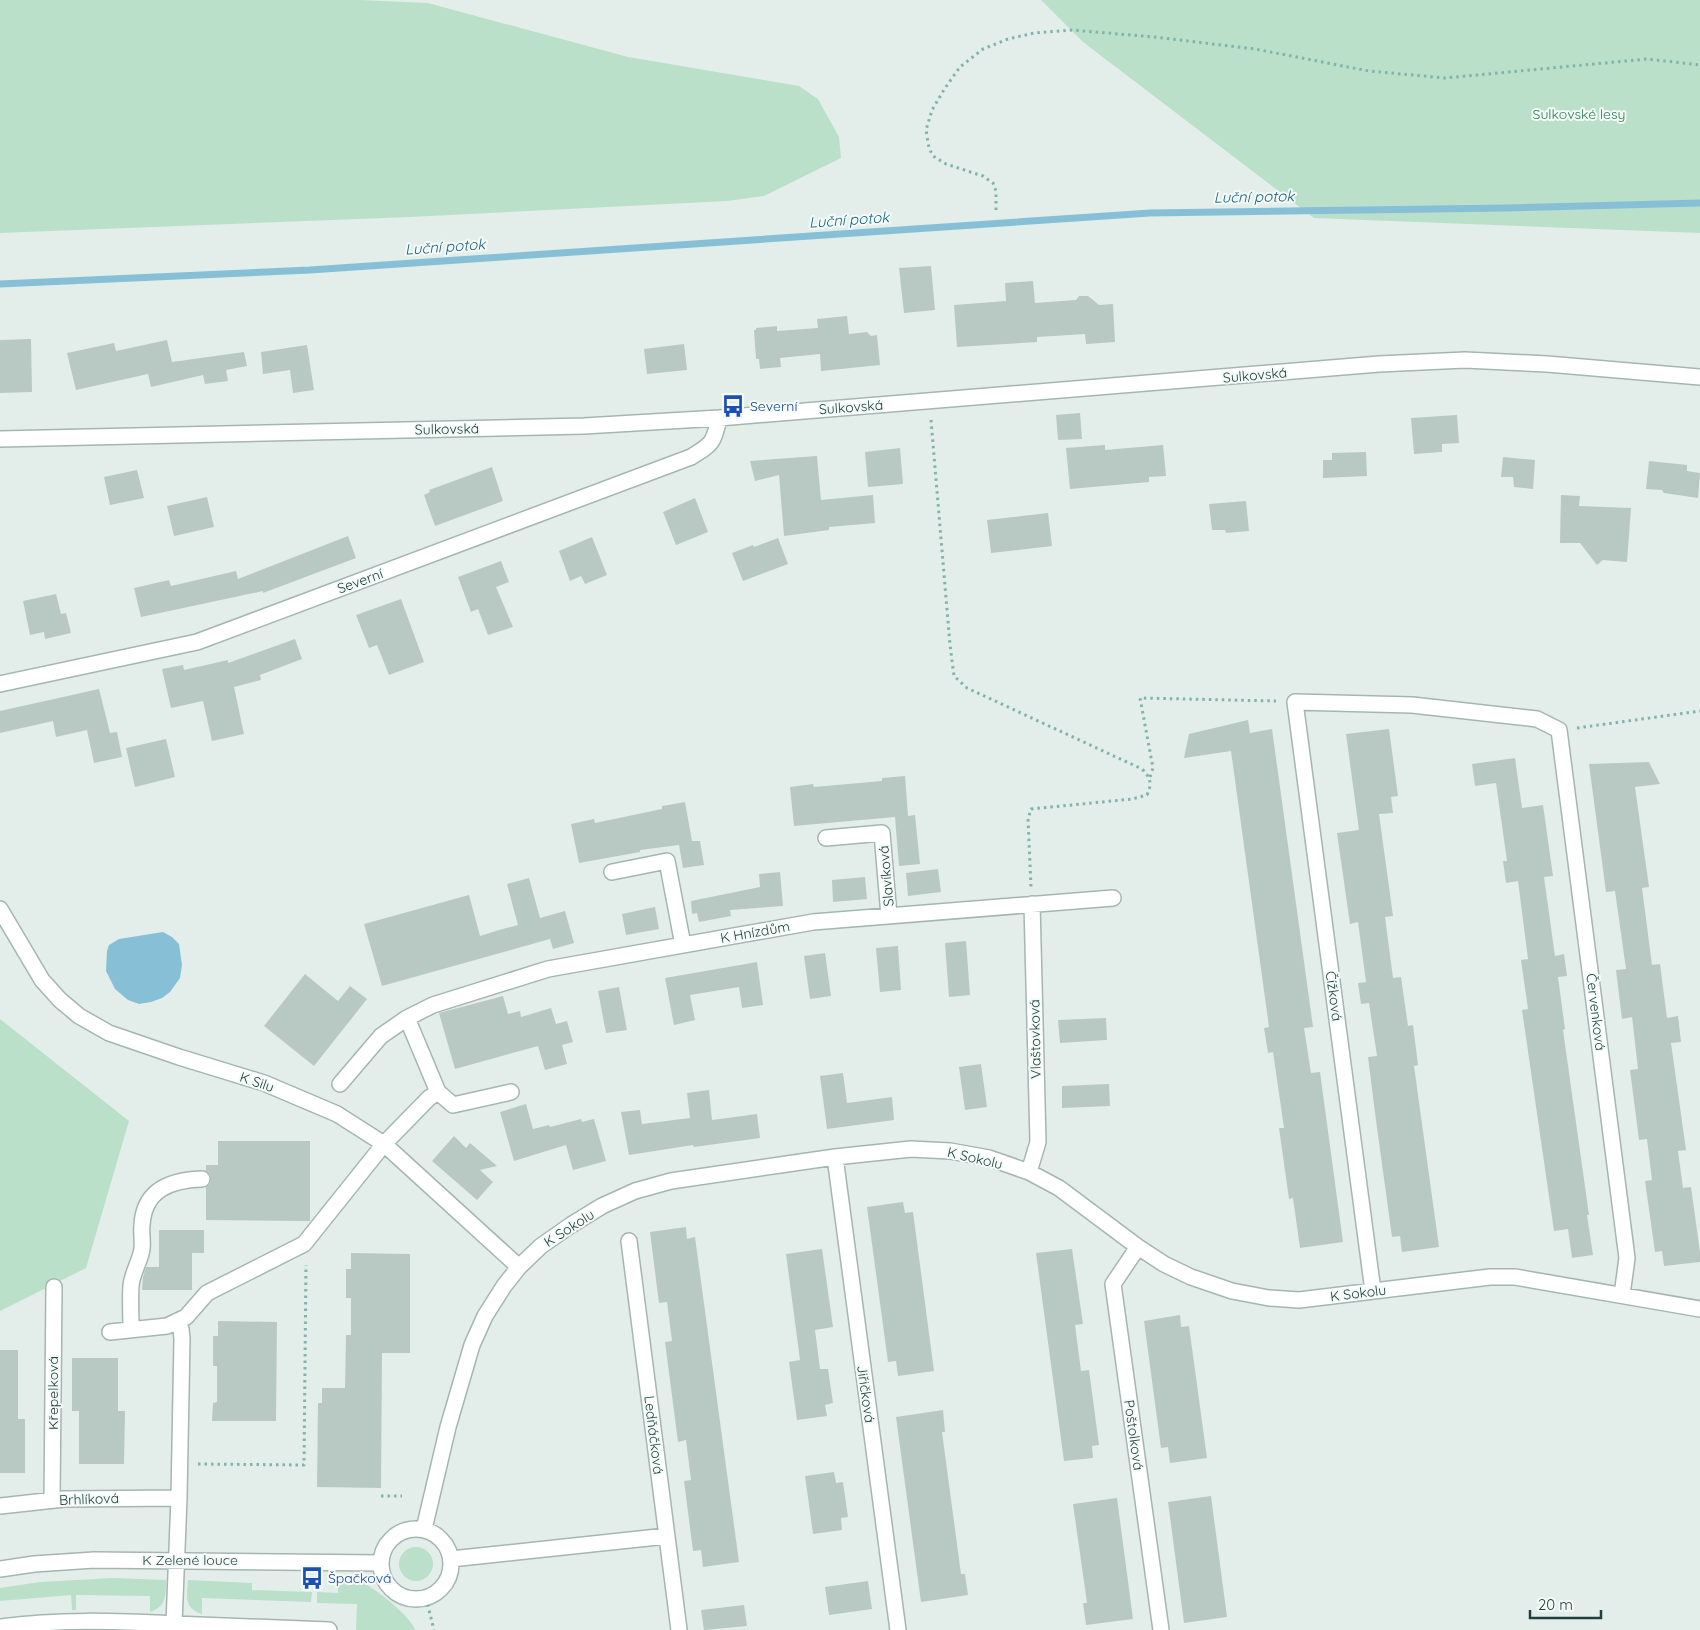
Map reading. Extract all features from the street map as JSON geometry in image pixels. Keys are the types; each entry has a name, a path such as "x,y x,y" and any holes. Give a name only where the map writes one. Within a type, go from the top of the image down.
{"street":[{"name":"Sulkovská","path":"0,439 584,426 930,402 1379,364 1465,360 1547,364 1700,377"},
{"name":"Severní","path":"0,684 197,642 691,457 706,448 715,438 719,418"},
{"path":"1295,702 1422,706 1536,719 1559,730"},
{"name":"Čížková","path":"1295,702 1373,1291"},
{"name":"Červenková","path":"1559,730 1627,1258 1622,1295"},
{"name":"Slavíková","path":"826,838 882,833 889,916"},
{"path":"612,872 667,861 683,945"},
{"name":"K Hnízdům","path":"340,1084 381,1036 407,1018 433,1005 548,969 813,922 1113,898"},
{"name":"Vlaštovková","path":"1028,1172 1038,1142 1032,904"},
{"name":"K Silu","path":"0,909 42,980 60,1000 79,1016 110,1033 273,1087 338,1114 384,1144 519,1267"},
{"path":"407,1018 438,1092 453,1104 511,1092"},
{"path":"110,1332 167,1326 186,1317 207,1293 304,1244 384,1144 429,1098 438,1092"},
{"name":"K Sokolu","path":"424,1529 448,1427 472,1345 485,1316 504,1286 519,1267 541,1246 571,1225 602,1206 635,1191 671,1181 835,1157 911,1149 950,1150 989,1158 1028,1172 1059,1188 1138,1247 1164,1264 1191,1277 1232,1290 1269,1298 1299,1300 1490,1277 1515,1277 1700,1309"},
{"name":"Jiřičková","path":"835,1157 898,1630"},
{"path":"131,1329 131,1286 142,1249 144,1210 155,1193 172,1182 202,1179"},
{"name":"Ledňáčková","path":"629,1241 679,1630"},
{"name":"Poštolková","path":"1138,1247 1113,1284 1161,1630"},
{"name":"Křepelková","path":"52,1500 54,1286"},
{"path":"174,1624 180,1464 182,1339 181,1329 176,1321"},
{"name":"Brhlíková","path":"0,1506 52,1500 179,1498"},
{"path":"424,1529 439,1537 445,1544 451,1559 451,1568 446,1583 426,1598 416,1599 407,1598 391,1589 385,1581 380,1563 382,1554 391,1539 406,1530 424,1529"},
{"path":"451,1559 667,1536"},
{"name":"K Zelené louce","path":"0,1569 65,1561 177,1560 380,1563"},
{"path":"0,1627 96,1620 329,1630"}],"path":[{"path":"996,210 996,192 993,183 983,176 946,164 933,156 929,148 926,130 932,110 960,67 983,49 1008,39 1034,33 1072,30 1154,37 1255,49 1368,71 1445,78 1647,59 1700,65"},
{"path":"930,402 954,676 967,688 1142,769 1150,777"},
{"path":"1032,904 1028,819 1031,809 1147,796 1151,787 1150,777 1153,768 1140,698 1295,702"},
{"path":"1559,730 1700,711"},
{"path":"180,1464 304,1465 306,1280 304,1244"},
{"path":"381,1496 402,1496"},
{"path":"426,1598 434,1630"}],"green space":[{"path":"0,0 360,0 428,3 628,57 799,86 818,99 839,137 841,158 764,196 727,201 410,217 0,233"},
{"name":"Sulkovské lesy","path":"1041,0 1700,0 1700,233 1314,218 1083,42"},
{"path":"0,1019 129,1121 86,1268 0,1311"},
{"path":"416,1547 428,1552 433,1564 428,1576 416,1581 404,1576 399,1564 404,1552"},
{"path":"113,1578 166,1580 164,1600 159,1607 150,1612 150,1596 76,1595 76,1610 72,1610 71,1595 0,1601 0,1588 40,1582"},
{"path":"338,1578 361,1582 367,1585 400,1610 415,1630 356,1630 357,1604 317,1603 317,1592 338,1593"},
{"path":"188,1580 252,1583 252,1590 312,1592 311,1602 202,1598 202,1614 189,1605 187,1596"}],"water":[{"path":"163,932 179,944 182,965 180,978 170,992 162,998 139,1004 128,1000 115,989 106,971 109,945 119,939"}],"building":[{"path":"931,266 935,310 904,313 899,268"},
{"path":"1033,281 1035,303 1076,300 1079,296 1088,296 1099,305 1113,304 1115,342 1086,344 1085,334 1037,337 1037,342 957,347 954,305 1006,301 1005,283"},
{"path":"847,316 849,334 867,332 871,336 877,335 880,365 821,371 820,354 780,358 781,367 760,369 759,359 756,359 754,330 756,328 777,326 777,331 818,328 817,319"},
{"path":"31,339 32,392 0,393 0,340"},
{"path":"167,340 172,362 244,352 247,366 226,370 228,381 205,384 203,375 151,387 148,374 76,390 67,353 114,343 116,351"},
{"path":"684,344 687,370 647,374 644,349"},
{"path":"307,345 314,390 293,393 290,370 263,374 261,352"},
{"path":"1080,413 1082,439 1058,440 1056,415"},
{"path":"1457,415 1459,443 1442,444 1442,452 1414,454 1411,418"},
{"path":"1105,445 1105,450 1163,445 1166,476 1149,477 1149,482 1070,489 1066,448"},
{"path":"900,448 903,484 868,487 865,452"},
{"path":"1366,452 1367,476 1323,478 1323,460 1332,460 1332,453"},
{"path":"817,456 821,500 873,495 875,523 829,527 829,530 784,536 779,475 755,481 750,461"},
{"path":"1503,457 1535,460 1533,489 1514,487 1513,477 1501,477"},
{"path":"1649,461 1687,465 1687,471 1700,473 1698,498 1664,493 1662,490 1646,489"},
{"path":"492,467 503,501 435,526 424,495 430,492 429,490"},
{"path":"137,470 144,498 110,505 104,477"},
{"path":"1561,495 1580,496 1579,506 1631,508 1627,562 1603,560 1597,565 1580,543 1560,543"},
{"path":"207,497 214,527 174,536 167,506"},
{"path":"695,498 708,532 676,545 663,512"},
{"path":"1246,501 1249,531 1226,533 1225,530 1212,530 1209,504"},
{"path":"1048,513 1052,546 991,553 987,520"},
{"path":"348,536 356,558 263,593 263,591 141,617 134,588 169,580 171,586 236,571 238,579"},
{"path":"592,537 607,575 585,584 581,576 570,581 559,551"},
{"path":"778,538 788,564 743,581 732,553"},
{"path":"501,561 509,582 496,587 513,627 488,635 478,609 471,612 458,577"},
{"path":"56,594 61,614 66,613 71,633 45,639 44,632 30,635 23,601"},
{"path":"401,599 424,662 389,675 377,645 369,648 356,615"},
{"path":"295,639 302,659 260,675 261,680 234,687 244,734 212,741 203,701 171,708 162,669 183,665 184,670 228,660 228,663"},
{"path":"99,689 110,733 117,732 122,757 94,763 87,730 56,737 53,721 0,733 0,711"},
{"path":"1248,720 1250,733 1272,729 1313,1027 1304,1028 1311,1073 1320,1072 1343,1242 1300,1248 1293,1198 1289,1199 1279,1128 1284,1128 1273,1052 1268,1053 1264,1028 1269,1027 1231,751 1184,758 1189,734"},
{"path":"1389,729 1398,796 1391,797 1393,813 1379,814 1393,916 1385,917 1393,978 1401,977 1408,1026 1413,1025 1418,1065 1414,1066 1439,1247 1402,1252 1400,1236 1392,1237 1368,1057 1377,1056 1369,1003 1361,1004 1358,983 1366,982 1358,922 1350,924 1337,833 1359,830 1346,734"},
{"path":"166,739 175,777 135,787 126,748"},
{"path":"1515,758 1522,808 1543,805 1553,876 1544,877 1555,956 1564,954 1567,976 1558,977 1565,1029 1563,1030 1593,1255 1572,1258 1568,1229 1554,1231 1522,1010 1528,1009 1521,960 1528,959 1518,881 1506,883 1503,861 1507,861 1496,783 1475,786 1472,764"},
{"path":"1649,762 1660,784 1635,787 1649,887 1642,888 1652,965 1660,964 1667,1018 1678,1016 1681,1042 1671,1043 1686,1150 1678,1151 1683,1188 1691,1187 1700,1252 1700,1262 1664,1266 1662,1251 1655,1252 1645,1181 1652,1180 1647,1139 1639,1140 1630,1070 1638,1069 1632,1017 1622,1019 1616,970 1626,969 1615,891 1606,892 1589,764"},
{"path":"905,776 908,816 915,815 920,864 899,866 895,817 794,826 790,787 813,784 814,787 882,781 882,778"},
{"path":"685,802 692,841 700,841 704,865 683,868 679,845 640,850 640,852 579,863 571,824 594,819 595,823 662,809 662,806"},
{"path":"938,869 941,892 908,896 906,873"},
{"path":"780,872 783,906 730,910 731,916 699,922 697,913 692,914 691,901 760,887 759,874"},
{"path":"865,877 867,899 833,902 832,880"},
{"path":"529,878 540,918 565,911 574,943 553,949 550,939 382,986 364,924 469,895 480,936 518,925 507,884"},
{"path":"655,907 659,929 626,935 622,914"},
{"path":"966,941 970,995 949,997 945,943"},
{"path":"898,946 901,990 880,992 876,948"},
{"path":"825,953 831,996 810,999 804,956"},
{"path":"757,962 763,1005 742,1008 739,987 690,995 695,1020 674,1025 665,978"},
{"path":"305,974 338,1001 350,986 367,999 314,1066 264,1026"},
{"path":"619,987 627,1030 606,1033 598,991"},
{"path":"503,996 508,1014 520,1011 521,1017 551,1008 556,1024 567,1021 573,1042 562,1045 567,1064 545,1070 538,1046 455,1069 439,1013"},
{"path":"1106,1018 1107,1040 1060,1043 1058,1020"},
{"path":"981,1064 987,1107 965,1110 959,1067"},
{"path":"843,1073 847,1103 892,1097 894,1120 827,1129 820,1076"},
{"path":"1109,1084 1110,1106 1062,1108 1062,1086"},
{"path":"709,1090 712,1120 757,1114 760,1138 694,1147 693,1145 629,1155 621,1112 640,1110 642,1124 690,1118 687,1093"},
{"path":"526,1104 533,1129 549,1125 550,1127 581,1119 582,1122 594,1119 606,1161 573,1170 566,1145 514,1161 500,1112"},
{"path":"454,1136 466,1148 470,1143 497,1166 480,1170 493,1182 477,1200 432,1161"},
{"path":"218,1141 310,1141 310,1221 206,1220 206,1187 210,1184 211,1179 210,1174 206,1171 206,1165 218,1165"},
{"path":"903,1202 905,1213 913,1212 934,1371 898,1376 896,1361 888,1362 867,1207"},
{"path":"686,1227 687,1239 695,1237 739,1562 703,1567 701,1550 693,1551 684,1481 691,1480 686,1440 678,1442 665,1342 672,1341 667,1302 659,1303 650,1232"},
{"path":"159,1230 204,1230 204,1253 192,1253 192,1290 142,1290 146,1267 159,1267"},
{"path":"822,1249 833,1327 815,1330 820,1369 828,1369 833,1403 825,1405 827,1416 797,1420 789,1362 800,1360 786,1254"},
{"path":"1072,1249 1083,1324 1075,1325 1081,1371 1089,1370 1099,1445 1092,1446 1093,1458 1064,1461 1036,1253"},
{"path":"351,1253 410,1254 410,1353 382,1353 381,1488 317,1487 318,1403 322,1403 322,1388 345,1388 346,1335 351,1335 351,1298 346,1298 346,1269 351,1269"},
{"path":"1180,1315 1181,1327 1189,1326 1207,1458 1170,1463 1168,1447 1161,1448 1144,1321"},
{"path":"218,1321 277,1322 276,1421 212,1421 213,1403 217,1402 217,1366 213,1366 213,1336 218,1336"},
{"path":"0,1350 18,1350 18,1419 25,1419 25,1473 0,1473"},
{"path":"72,1358 118,1358 118,1411 125,1411 124,1464 79,1464 79,1411 72,1411"},
{"path":"943,1410 945,1432 942,1432 961,1574 965,1574 968,1595 921,1602 896,1417"},
{"path":"834,1472 836,1483 843,1482 848,1517 841,1518 842,1530 813,1534 805,1476"},
{"path":"1211,1496 1227,1617 1184,1623 1168,1502"},
{"path":"1117,1498 1133,1619 1086,1625 1083,1603 1087,1603 1073,1504"},
{"path":"868,1581 872,1609 829,1615 825,1587"},
{"path":"744,1605 747,1626 704,1630 701,1610"}],"waterway":[{"name":"Luční potok","path":"0,284 310,270 1150,213 1700,203"}],"place":[{"name":"Severní","path":"733,406"},
{"name":"Špačková","path":"312,1578"}]}
